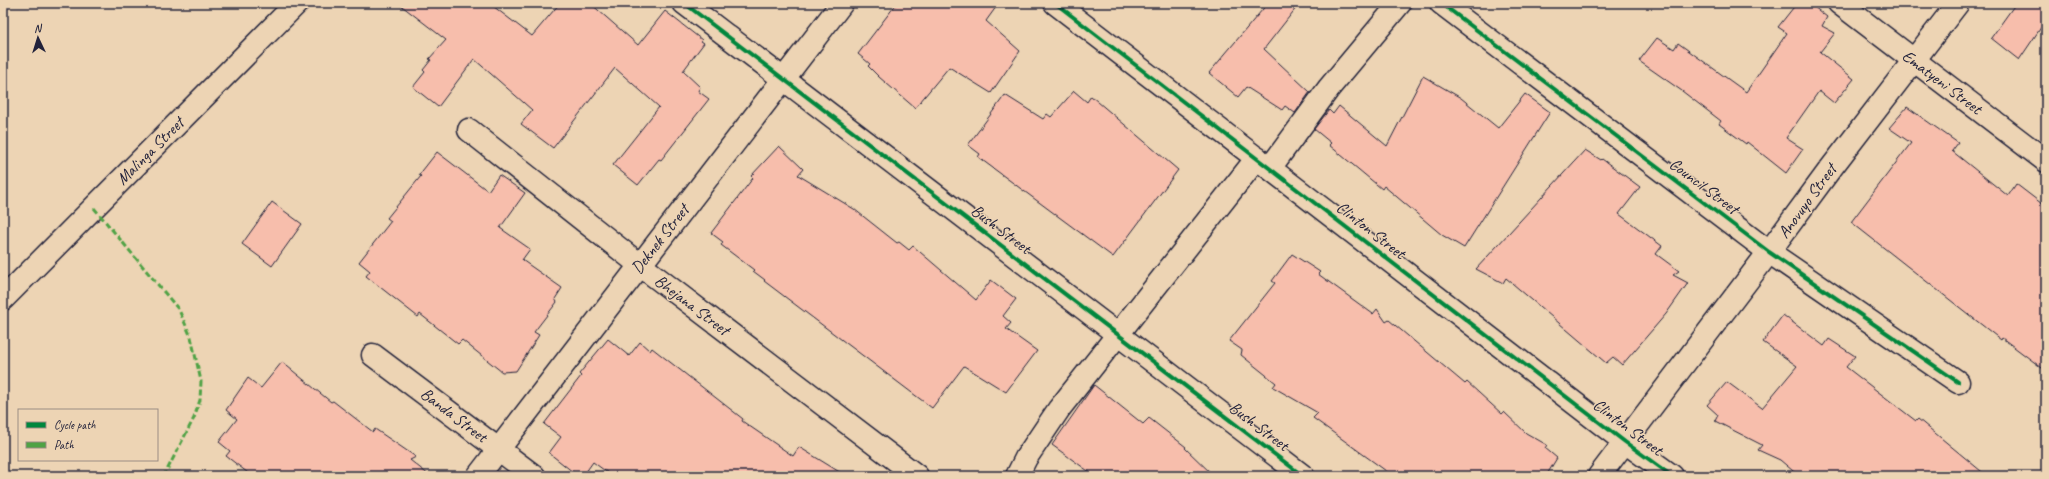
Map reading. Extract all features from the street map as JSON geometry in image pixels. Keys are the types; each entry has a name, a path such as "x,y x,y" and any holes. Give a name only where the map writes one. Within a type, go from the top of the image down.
{"street":[{"name":"Malinga Street","path":"3,299 297,3"},
{"name":"Bush Street","path":"684,3 1303,476"},
{"name":"Deknek Street","path":"478,476 842,3"},
{"name":"Clinton Street","path":"1055,3 1625,442 1672,476"},
{"path":"1017,476 1026,458 1060,409 1119,335 1400,3"},
{"name":"Council Street","path":"1441,3 1769,252 1958,382"},
{"name":"Ematyeni Street","path":"1839,3 2046,161"},
{"name":"Anovuyo Street","path":"1599,476 1828,172 1958,3"},
{"name":"Bhejana Street","path":"469,130 640,265 917,476"},
{"name":"Banda Street","path":"373,354 534,476"}],"building":[{"path":"398,3 489,3 532,36 560,3 590,3 638,45 665,11 704,43 683,71 700,87 698,91 709,99 661,160 659,159 638,185 613,165 659,107 615,68 553,148 521,124 532,110 474,59 438,107 413,87 425,72 423,70 431,60 429,59 446,40"},
{"path":"897,3 999,3 986,21 1020,51 991,93 949,67 915,108 879,77 868,66 870,64 858,54"},
{"path":"1268,3 1300,3 1264,49 1310,92 1295,113 1285,106 1282,110 1246,87 1238,97 1209,73"},
{"path":"1797,3 1809,3 1827,17 1822,26 1835,33 1820,52 1854,79 1834,103 1819,91 1786,138 1803,149 1786,173 1747,142 1746,144 1719,124 1721,121 1682,91 1639,61 1657,38 1674,49 1678,43 1746,92 1787,33 1778,27"},
{"path":"2016,3 2046,3 2046,20 2019,60 1991,38"},
{"path":"1423,76 1461,98 1498,128 1525,94 1550,112 1464,248 1442,235 1384,186 1382,189 1329,145 1331,143 1314,129 1329,110 1333,114 1339,106 1387,146"},
{"path":"1074,91 1087,102 1091,96 1178,170 1113,257 978,157 980,154 968,145 1005,95 1043,119 1047,114 1051,117"},
{"path":"1907,107 1958,143 1952,151 2008,196 2016,184 2046,207 2046,371 2002,338 2001,340 1851,222 1911,143 1889,128"},
{"path":"779,146 803,169 798,175 854,209 897,243 899,242 909,250 913,246 976,300 991,280 1016,299 1003,316 1011,323 1006,329 1037,351 1006,392 964,366 932,408 764,281 765,280 753,271 754,270 721,245 723,242 711,233 753,178 751,176"},
{"path":"1585,150 1601,160 1602,159 1640,187 1619,214 1662,246 1656,254 1679,271 1673,275 1688,283 1666,314 1622,365 1613,357 1606,363 1506,278 1503,283 1476,269"},
{"path":"437,152 488,191 499,175 525,193 500,228 530,249 522,260 562,288 555,299 557,302 534,332 539,335 516,371 502,372 462,340 458,344 420,314 418,317 366,276 370,271 359,262 391,221 387,218 421,176 419,175"},
{"path":"272,202 302,224 272,266 242,244"},
{"path":"1292,254 1320,272 1318,274 1373,314 1377,309 1386,322 1389,320 1465,384 1467,382 1502,414 1504,412 1526,433 1547,445 1545,448 1557,458 1546,476 1393,476 1313,418 1318,413 1273,387 1276,383 1241,355 1242,350 1229,341 1275,283 1272,281"},
{"path":"1783,315 1824,346 1829,339 1855,356 1846,367 1916,421 1918,419 1987,476 1799,476 1780,460 1758,450 1762,445 1715,421 1718,415 1707,405 1727,382 1762,408 1797,366 1763,342"},
{"path":"608,339 629,356 640,342 650,351 652,348 743,419 742,421 793,456 799,447 846,476 612,476 593,462 583,476 578,476 549,453 561,437 544,424 581,376 579,374"},
{"path":"282,362 331,402 333,401 373,432 375,429 416,457 410,460 430,476 252,476 226,456 230,451 219,442 237,419 226,410 248,378 261,388"},
{"path":"1094,385 1143,424 1149,418 1186,447 1185,448 1214,476 1095,476 1052,445"}],"marked path":[{"path":"94,208 179,310 191,337 201,381 200,400 194,418 164,476"}],"cycle path":[{"path":"684,3 1303,476"},
{"path":"1055,3 1625,442 1672,476"},
{"path":"1441,3 1769,252 1958,382"}]}
